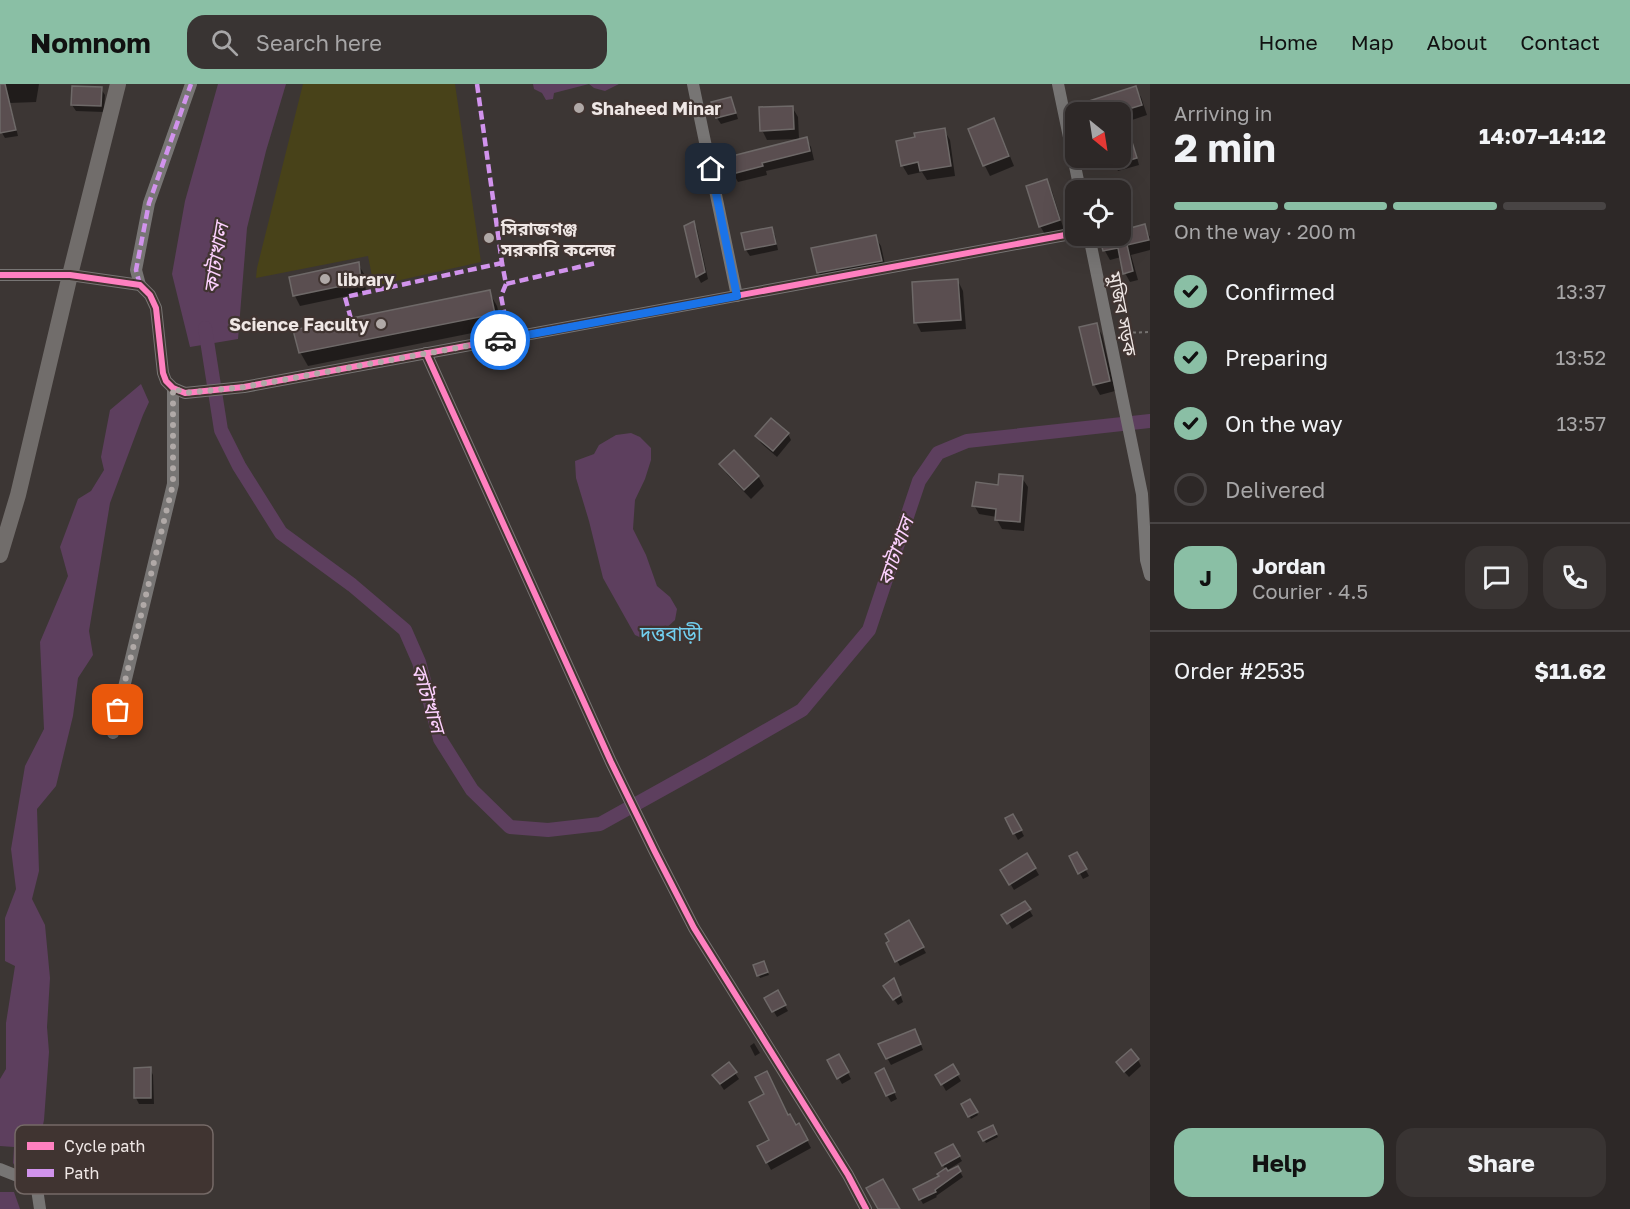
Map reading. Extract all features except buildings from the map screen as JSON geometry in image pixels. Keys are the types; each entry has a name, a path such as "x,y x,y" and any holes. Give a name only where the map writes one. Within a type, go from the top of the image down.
{"street":[{"path":"0,555 18,495 118,84"},
{"path":"191,84 149,203 136,270 140,285 150,294 156,308 163,373 166,381 173,388 185,393 244,387 1065,235"},
{"path":"693,84 737,296"},
{"path":"1058,84 1078,180"},
{"name":"মুজিব সড়ক","path":"1091,246 1142,494 1146,560 1150,575"},
{"path":"0,275 70,275 140,285"},
{"path":"426,353 611,762 694,928 848,1175 866,1209"},
{"path":"113,733 173,484 173,388"},
{"path":"0,1169 15,1175"},
{"path":"38,1194 40,1209"}],"path":[{"path":"1109,333 1150,332"}],"shaded area":[{"path":"303,84 455,84 481,262 374,286 368,256 256,278"}],"water":[{"path":"218,84 286,84 247,228 238,339 190,347 172,274 185,201"},
{"path":"533,84 589,84 554,93 553,99 546,100 542,93 534,89"},
{"path":"589,84 619,84 605,91"},
{"path":"141,384 149,402 110,503 89,631 93,655 78,678 73,716 56,786 37,809 39,871 32,899 45,925 50,978 47,1027 49,1052 43,1125 15,1125 15,1166 13,1163 14,1147 0,1146 0,1079 6,1069 6,1023 15,966 5,961 5,918 16,889 11,849 25,766 44,729 40,642 68,576 60,547 78,499 91,491 104,470 101,457 110,410"},
{"path":"631,433 640,437 651,448 651,460 635,500 633,529 646,555 657,586 670,597 677,609 675,620 648,641 635,635 603,578 576,478 575,461 594,454 599,445 616,435"},
{"path":"0,1192 14,1192 20,1209 0,1209"}],"waterway":[{"name":"কাটাখাল","path":"205,328 221,430 239,466 281,533 352,585 405,630 419,662 440,739 472,790 510,827 548,830 600,824 802,710 869,630 919,481 938,453 967,441 1150,421"}],"marked path":[{"path":"140,285 136,270 149,203 191,84"},
{"path":"477,84 506,284 596,263"},
{"path":"351,319 345,297 502,263"},
{"path":"506,284 501,296 509,338"}],"cycle path":[{"path":"0,275 70,275 140,285 150,295 156,308 163,373 166,381 173,388 185,393 244,387 1065,235"},
{"path":"426,353 611,762 694,928 848,1175 866,1209"}],"way so far":[{"path":"118,710 173,484 173,388 185,393 244,387 500,340"}],"place":[{"name":"Shaheed Minar","path":"579,108"},
{"name":"সিরাজগঞ্জ সরকারি কলেজ","path":"489,238"},
{"name":"library","path":"325,279"},
{"name":"Science Faculty","path":"381,324"}],"district":[{"name":"দত্তবাড়ী","path":"671,633"}],"route":[{"path":"500,340 737,296 711,169"}]}
